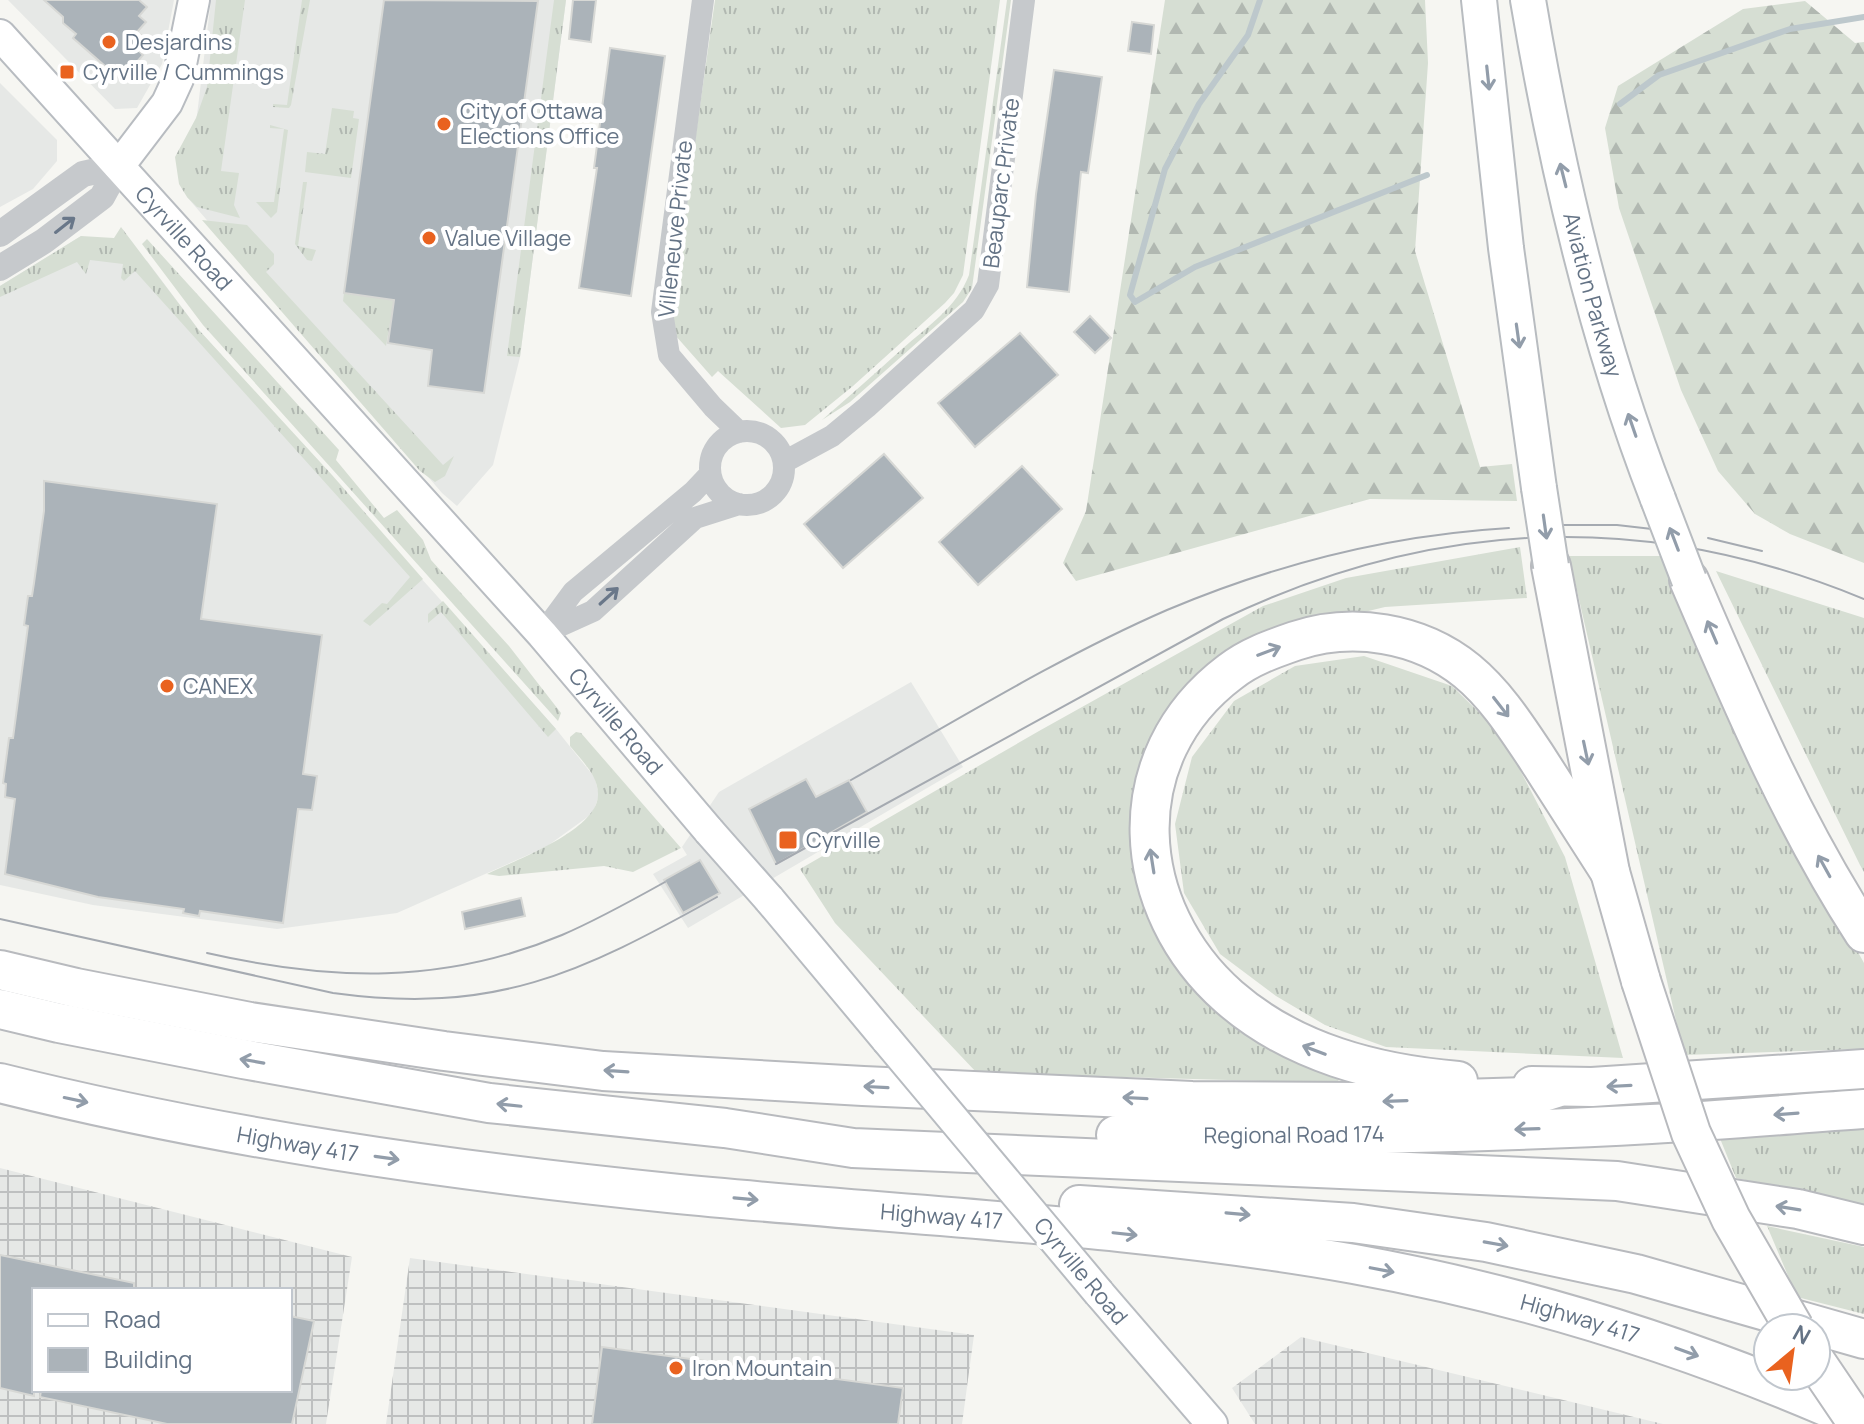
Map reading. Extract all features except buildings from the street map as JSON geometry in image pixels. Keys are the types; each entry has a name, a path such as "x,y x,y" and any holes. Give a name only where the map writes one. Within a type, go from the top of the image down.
{"highway":[{"path":"1551,566 1610,872 1641,981 1691,1133 1731,1219 1785,1312"},
{"path":"1689,580 1784,793 1864,933"},
{"path":"1610,872 1513,722 1490,693 1465,669 1441,655 1387,634 1333,631 1272,649 1232,670 1214,684 1184,721 1163,759 1155,784 1148,828 1158,895 1193,960 1251,1015 1298,1043 1349,1062 1433,1079 1556,1088 1709,1081 1864,1069"},
{"path":"0,970 250,1022 603,1071 1192,1101 1363,1102 1527,1097 1556,1088"},
{"path":"0,1009 197,1050 489,1103 725,1128 853,1148 1617,1181 1798,1209 1864,1225"},
{"name":"Highway 417","path":"0,1083 304,1147 668,1193 880,1210 1266,1250 1438,1281 1512,1298 1637,1335 1761,1380 1864,1423"},
{"name":"Regional Road 174","path":"725,1128 1275,1136 1651,1124 1864,1109"},
{"path":"880,1210 1084,1205 1365,1224 1486,1242 1599,1265 1709,1293 1864,1339"},
{"path":"1832,1386 1858,1424"}],"main road":[{"path":"119,166 167,103 178,79 194,0"},
{"path":"1479,0 1506,248 1551,566"},
{"name":"Aviation Parkway","path":"1528,0 1554,138 1581,248 1629,416 1689,580"},
{"name":"Cyrville Road","path":"0,35 542,634 1212,1424"}],"street":[{"name":"Villeneuve Private","path":"703,0 662,312 669,355 713,407 739,432"},
{"name":"Beauparc Private","path":"784,462 832,436 867,407 974,310 988,285 1024,0"},
{"path":"0,234 83,174 119,166"},
{"path":"0,268 44,241 102,197 119,166"},
{"path":"739,432 755,432 769,438 784,462 783,477 777,490 767,500 753,505 739,504 726,498 716,488 710,474 711,460 717,447 727,437 739,432"},
{"path":"542,634 573,592 693,492 710,474"},
{"path":"542,634 593,611 695,518 739,504"}],"shaded area":[{"path":"8,0 174,0 162,64 137,108 115,109"},
{"path":"211,0 566,0 520,357 493,465 457,506 442,493 187,197"},
{"path":"0,83 57,140 57,161 33,189 0,207"},
{"path":"81,236 147,261 198,329 556,729 595,778 599,795 593,813 546,847 397,913 277,929 93,905 0,885 0,286"},
{"path":"911,682 963,767 688,928 653,874 687,855 682,847 719,792"},
{"path":"0,1168 352,1257 326,1424 0,1424"},
{"path":"410,1258 974,1335 962,1424 386,1424"},
{"path":"1301,1337 1663,1424 1255,1424 1232,1388"}],"green space":[{"path":"216,0 245,0 221,171 239,173 234,205 240,218 197,207 179,184 175,157 196,118 207,87"},
{"path":"302,0 310,0 291,105 289,108 273,107 273,104 287,105"},
{"path":"554,0 566,0 520,357 507,356"},
{"path":"715,0 1000,0 963,275 945,303 805,425 781,428 718,371 712,377 675,335 671,310"},
{"path":"1007,0 1011,0 972,288 963,302 850,402 822,420 940,316 957,297 969,275"},
{"path":"1165,0 1425,0 1428,63 1415,251 1480,467 1512,464 1517,501 1370,499 1076,581 1063,563 1086,511"},
{"path":"1805,1 1855,43 1864,42 1864,563 1790,534 1755,514 1718,471 1681,390 1619,208 1605,128 1618,86 1743,9"},
{"path":"332,108 354,111 353,118 359,119 351,178 305,172 307,152 325,154"},
{"path":"270,125 288,130 277,212 271,218 256,202 274,202 284,129 270,128"},
{"path":"303,182 307,182 298,246 316,250 312,261 307,260 295,244"},
{"path":"202,220 247,225 274,254 274,264 266,272 443,465 454,456 445,476 435,482 420,471"},
{"path":"121,227 198,329 423,579 370,626 363,621 382,603 387,604 410,577 135,271 124,281 121,278 123,264 90,260 86,274 77,262 0,297 0,286 81,236 114,238"},
{"path":"147,239 339,450 336,460 384,518 397,510 423,540 431,560 509,646 561,713 558,721 203,325 142,244"},
{"path":"344,293 394,300 386,346 343,301"},
{"path":"1520,547 1527,598 1385,607 1273,634 1191,690 1145,899 1340,1072 1338,1083 977,1073 835,923 800,869 1263,606 1346,578"},
{"path":"1569,556 1666,556 1760,776 1864,963 1864,1049 1684,1055"},
{"path":"1716,571 1864,618 1864,872 1860,865"},
{"path":"443,601 556,729 548,737 441,612 428,623 428,614"},
{"path":"1364,656 1452,686 1502,735 1565,857 1623,1058 1386,1047 1325,1025 1276,996 1220,954 1184,893 1175,824 1192,757 1234,701 1295,666"},
{"path":"576,732 581,733 681,848 633,872 604,866 499,876 487,874 571,831 595,807 598,794 595,780 570,746 570,737"},
{"path":"1864,1127 1864,1205 1736,1178 1719,1136"},
{"path":"1767,1226 1864,1247 1864,1314 1797,1297"}],"waterway":[{"path":"1260,0 1248,35 1199,104 1165,169 1130,295 1135,302 1195,267 1427,175"},
{"path":"1620,104 1659,75 1790,29 1864,17"}],"tram line":[{"path":"1557,525 1617,525 1652,529"},
{"path":"851,780 1087,648 1208,594 1335,554 1421,537 1509,528"},
{"path":"776,864 1223,619 1302,585 1382,561 1462,545 1541,537 1621,539 1702,550 1783,570 1864,599"},
{"path":"1708,538 1762,551"},
{"path":"207,953 298,969 342,973 430,970 474,963 562,935 665,882"},
{"path":"0,919 333,993 442,998 489,993 578,967 622,948 717,897"}],"place":[{"name":"Desjardins","path":"109,42"},
{"name":"Cyrville / Cummings","path":"67,72"},
{"name":"City of Ottawa Elections Office","path":"444,124"},
{"name":"Value Village","path":"429,238"},
{"name":"CANEX","path":"167,686"},
{"name":"Cyrville","path":"788,840"},
{"name":"Iron Mountain","path":"676,1368"}]}
